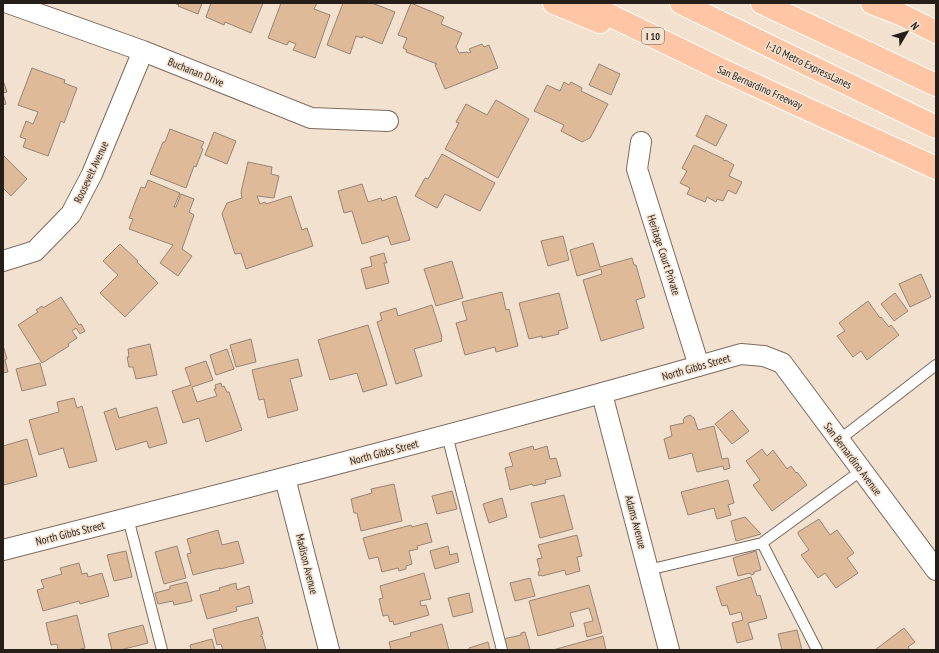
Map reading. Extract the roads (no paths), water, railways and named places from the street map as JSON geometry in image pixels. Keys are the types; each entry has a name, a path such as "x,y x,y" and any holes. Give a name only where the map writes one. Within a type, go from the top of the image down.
{"highway":[{"path":"554,3 720,69"},
{"name":"San Bernardino Freeway","path":"586,3 720,69 936,168"},
{"name":"I-10 Metro ExpressLanes","path":"681,3 936,127"},
{"path":"762,3 936,85"},
{"path":"872,3 936,31"},
{"path":"847,126 936,177"}],"street":[{"name":"Buchanan Drive","path":"8,3 143,51 311,118 388,121"},
{"name":"Roosevelt Avenue","path":"3,261 35,251 71,214 92,174 143,51"},
{"name":"Heritage Court Private","path":"641,142 637,169 699,366"},
{"name":"North Gibbs Street","path":"3,550 285,478 602,394 741,354 764,356"},
{"name":"San Bernardino Avenue","path":"764,356 782,363 936,570"},
{"name":"Adams Avenue","path":"602,394 669,650"},
{"name":"Madison Avenue","path":"285,478 329,650"}],"lane":[{"path":"839,440 936,365"},
{"path":"447,435 502,650"},
{"path":"648,570 762,543 862,470"},
{"path":"128,518 162,650"},
{"path":"762,543 817,650"}]}
